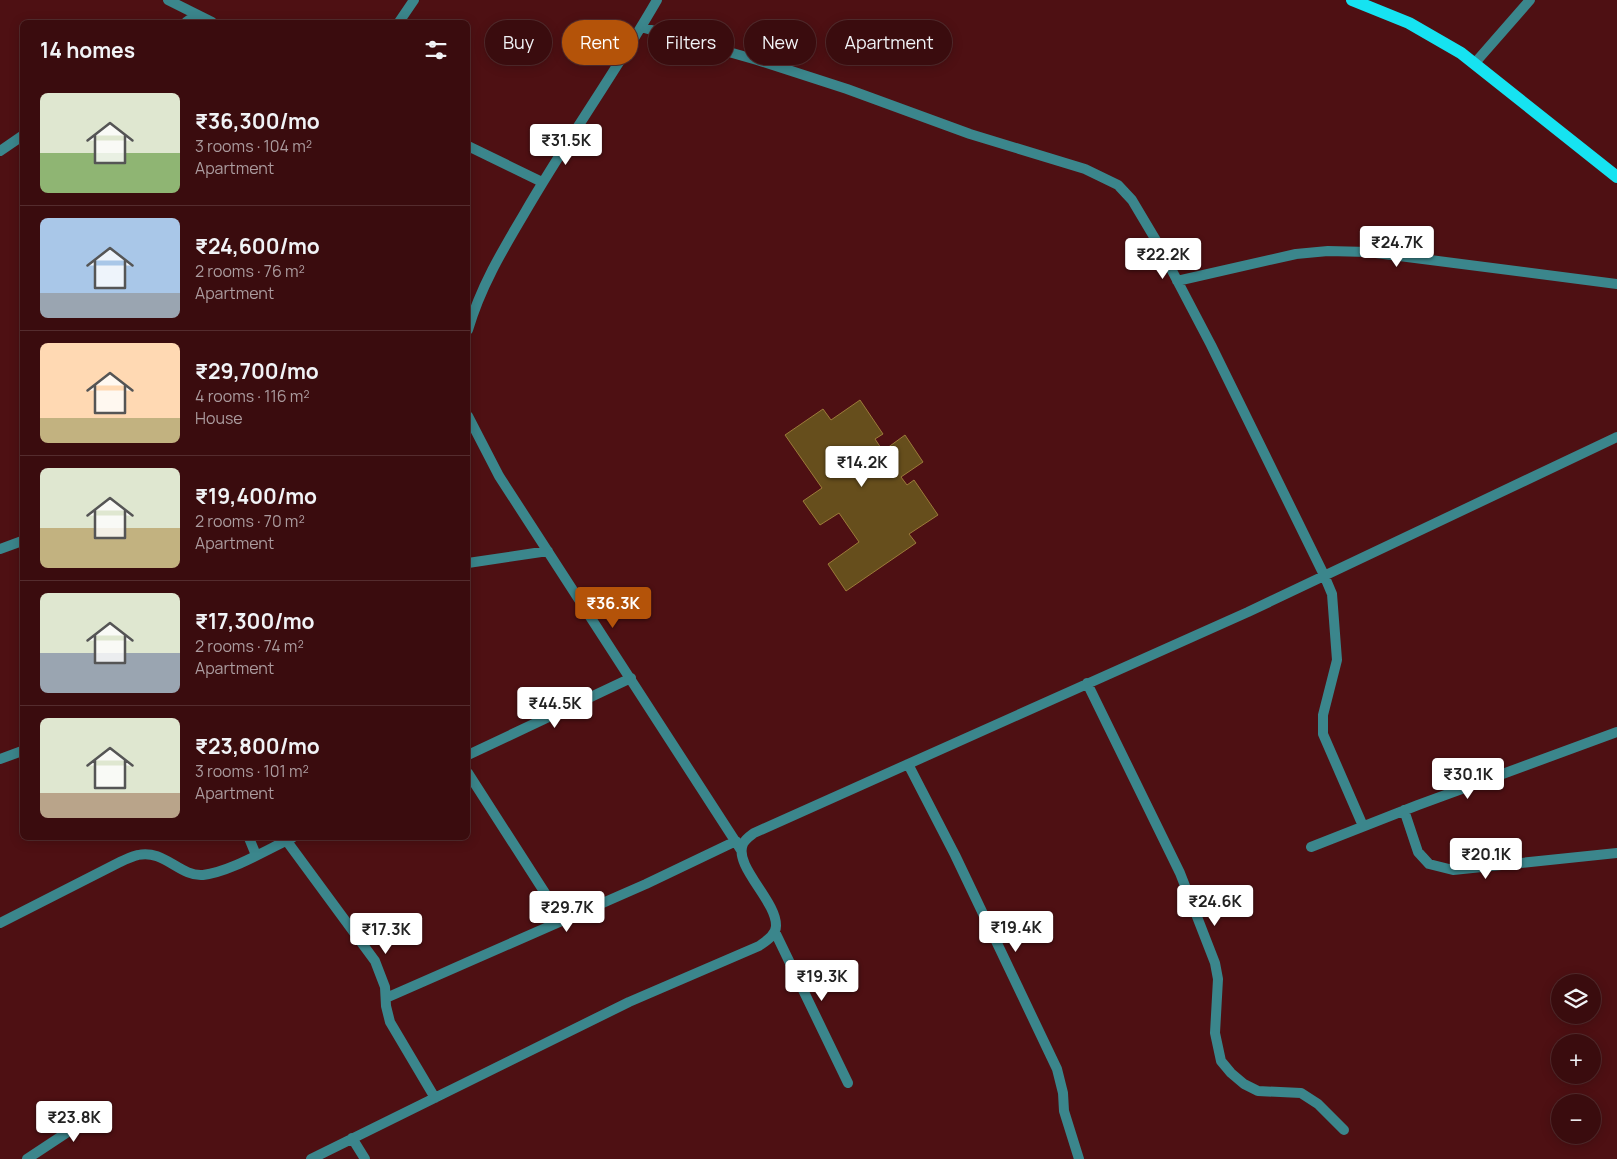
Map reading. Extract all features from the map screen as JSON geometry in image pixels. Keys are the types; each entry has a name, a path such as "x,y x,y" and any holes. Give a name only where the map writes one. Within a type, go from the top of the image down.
{"main road":[{"path":"1352,0 1409,23 1461,53 1617,177"}],"street":[{"path":"168,0 207,20"},
{"path":"399,20 414,0"},
{"path":"470,325 493,266 542,182 641,27 656,0"},
{"path":"1474,64 1530,0"},
{"path":"189,20 196,15"},
{"path":"641,27 757,60 847,89 970,134 1045,156 1099,175 1118,185 1132,200 1211,345 1332,594 1337,660 1323,715 1323,734 1363,826"},
{"path":"0,151 20,137"},
{"path":"470,147 542,182"},
{"path":"1177,281 1296,254 1328,251 1368,252 1617,284"},
{"path":"311,1159 629,1002 760,946 770,939 776,925 772,910 744,861 738,846 499,476 470,420"},
{"path":"386,998 646,884 738,846 754,833 1248,612 1617,436"},
{"path":"0,550 20,542"},
{"path":"470,563 548,551"},
{"path":"470,754 630,678"},
{"path":"1087,684 1180,872 1215,963 1218,978 1216,1033 1221,1061 1244,1084 1258,1091 1301,1093 1318,1104 1344,1130"},
{"path":"1311,847 1404,810 1617,732"},
{"path":"0,759 20,752"},
{"path":"908,764 1057,1069 1063,1093 1064,1111 1079,1159"},
{"path":"470,776 563,921"},
{"path":"1404,810 1418,852 1429,864 1446,869 1453,870 1617,853"},
{"path":"250,840 256,855"},
{"path":"0,923 120,862 138,855 149,854 162,857 185,871 201,875 230,867 287,840"},
{"path":"290,840 375,962 385,987 390,1022 434,1098"},
{"path":"774,932 848,1083"},
{"path":"27,1159 107,1106"},
{"path":"352,1138 365,1159"}],"building":[{"path":"860,400 883,434 875,439 883,451 905,435 923,462 901,477 907,485 914,480 938,515 909,534 916,543 846,591 828,564 859,542 839,513 820,525 803,501 822,488 785,435 823,409 831,420"}]}
